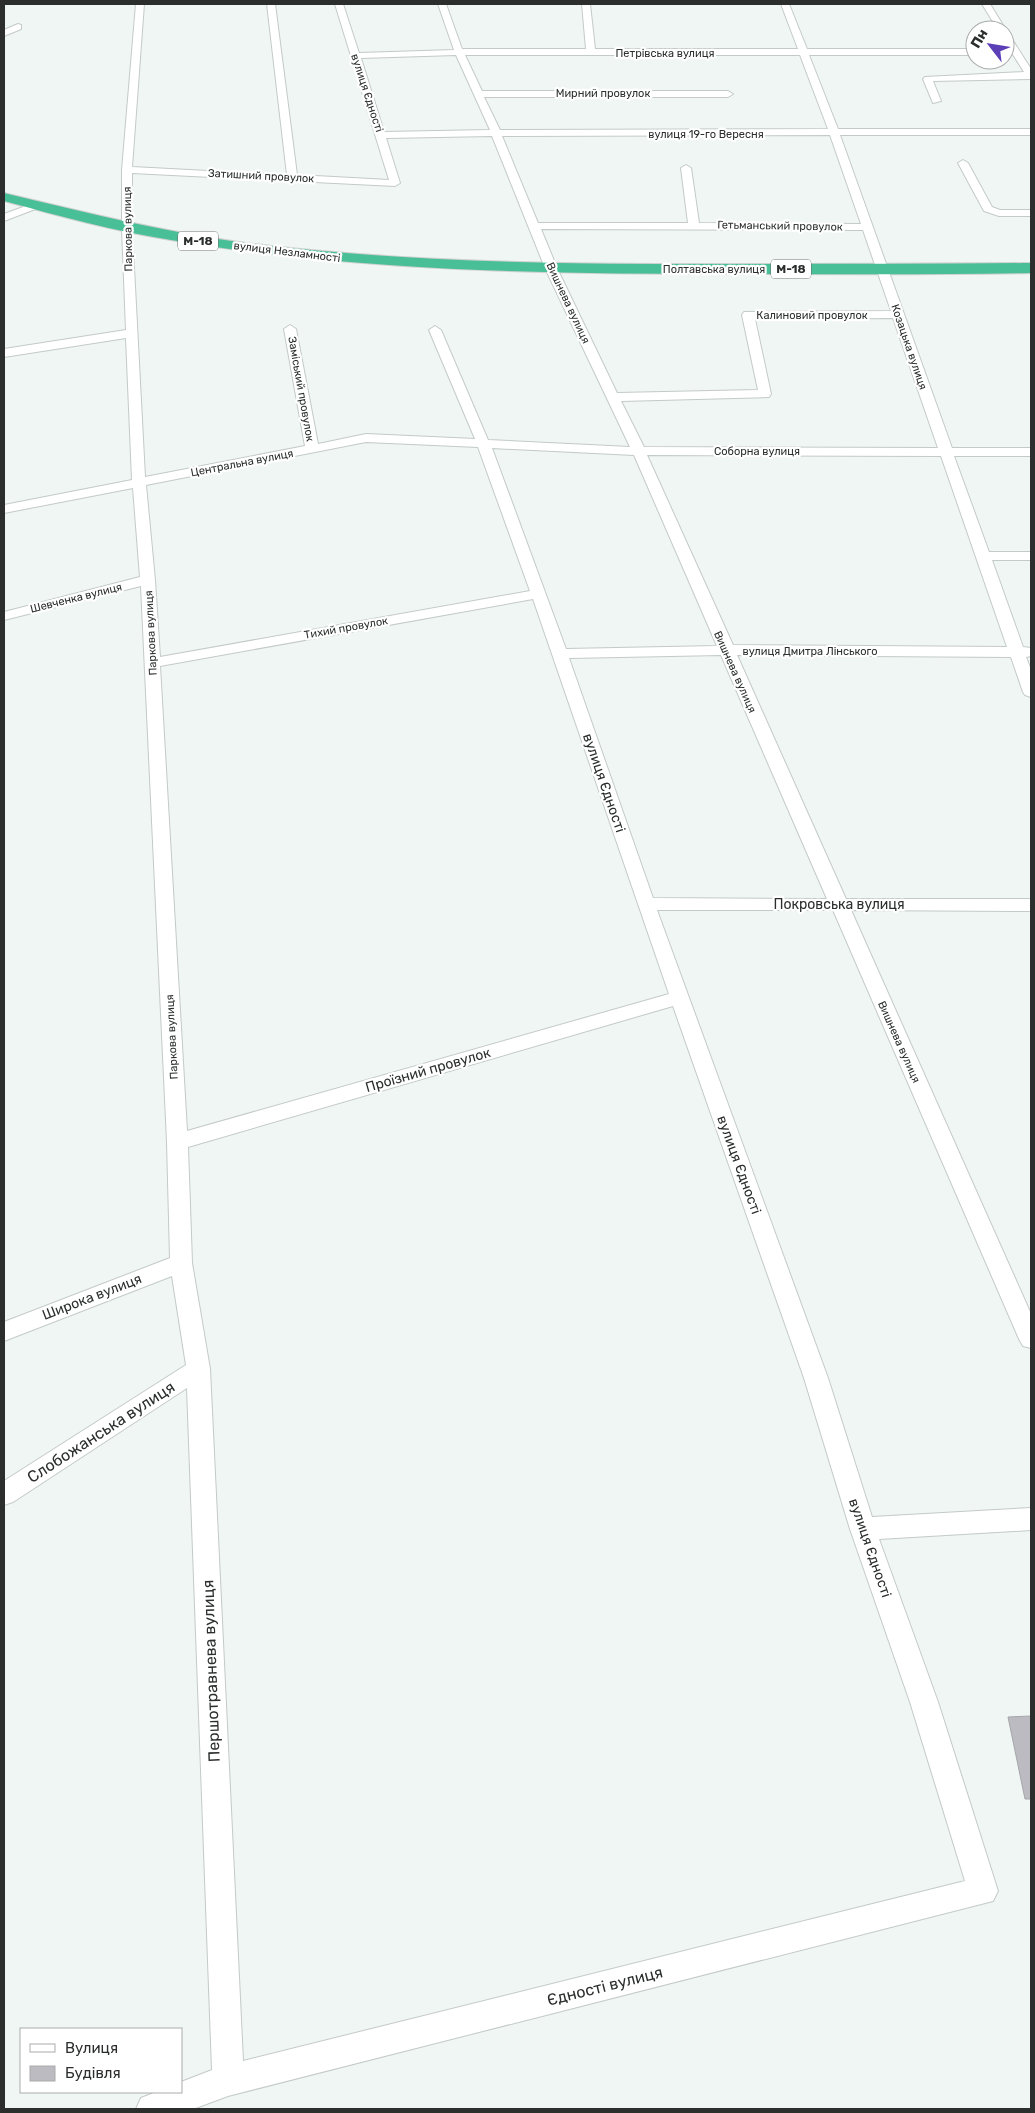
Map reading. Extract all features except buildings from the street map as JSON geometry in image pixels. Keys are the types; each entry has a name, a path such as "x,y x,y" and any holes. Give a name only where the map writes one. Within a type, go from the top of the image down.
{"highway":[{"name":"вулиця Незламності","path":"4,197 127,229 243,248 396,263"},
{"name":"Полтавська вулиця","path":"396,263 551,268 1031,268"}],"street":[{"name":"Паркова вулиця","path":"140,4 128,170 127,229 139,484 148,580 177,1142 181,1263"},
{"path":"271,4 292,177"},
{"name":"вулиця Єдності","path":"339,4 395,183"},
{"name":"Вишнева вулиця","path":"442,4 459,52 496,133 551,268 639,451 837,904 1031,1339"},
{"path":"586,4 591,53"},
{"name":"Козацька вулиця","path":"786,4 834,133 865,227 984,556 1025,652 1031,692"},
{"path":"986,4 996,20"},
{"path":"4,33 18,27"},
{"name":"Петрівська вулиця","path":"355,56 459,52 965,52"},
{"path":"1016,52 1031,52"},
{"path":"1016,52 1031,76"},
{"path":"936,101 928,80 930,78 1031,76"},
{"name":"Мирний провулок","path":"478,94 728,94"},
{"name":"вулиця 19-го Вересня","path":"381,135 1031,132"},
{"path":"963,164 988,209 999,213 1031,213"},
{"path":"686,168 694,226"},
{"name":"Затишний провулок","path":"128,170 395,183"},
{"path":"4,218 34,206"},
{"name":"Гетьманський провулок","path":"534,226 865,227"},
{"name":"Калиновий провулок","path":"613,397 764,394 748,315 898,314"},
{"name":"Заміський провулок","path":"290,329 312,449"},
{"name":"вулиця Єдності","path":"435,330 483,443 539,594 679,998 816,1378 863,1529 924,1702 983,1891"},
{"path":"4,353 132,333"},
{"name":"Центральна вулиця","path":"4,510 366,438 483,443"},
{"name":"Соборна вулиця","path":"483,443 639,451 1031,452"},
{"path":"984,556 1031,556"},
{"name":"Шевченка вулиця","path":"4,616 148,580"},
{"name":"Тихий провулок","path":"152,663 539,594"},
{"name":"вулиця Дмитра Лінського","path":"559,654 726,650 1025,652"},
{"name":"Покровська вулиця","path":"646,904 1031,905"},
{"name":"Проїзний провулок","path":"177,1142 679,998"},
{"name":"Широка вулиця","path":"4,1332 181,1263"},
{"name":"Першотравнева вулиця","path":"181,1263 198,1369 228,2080"},
{"name":"Слобожанська вулиця","path":"4,1494 198,1369"},
{"path":"863,1529 1031,1518"},
{"name":"Єдності вулиця","path":"152,2109 228,2080 983,1891"}]}
